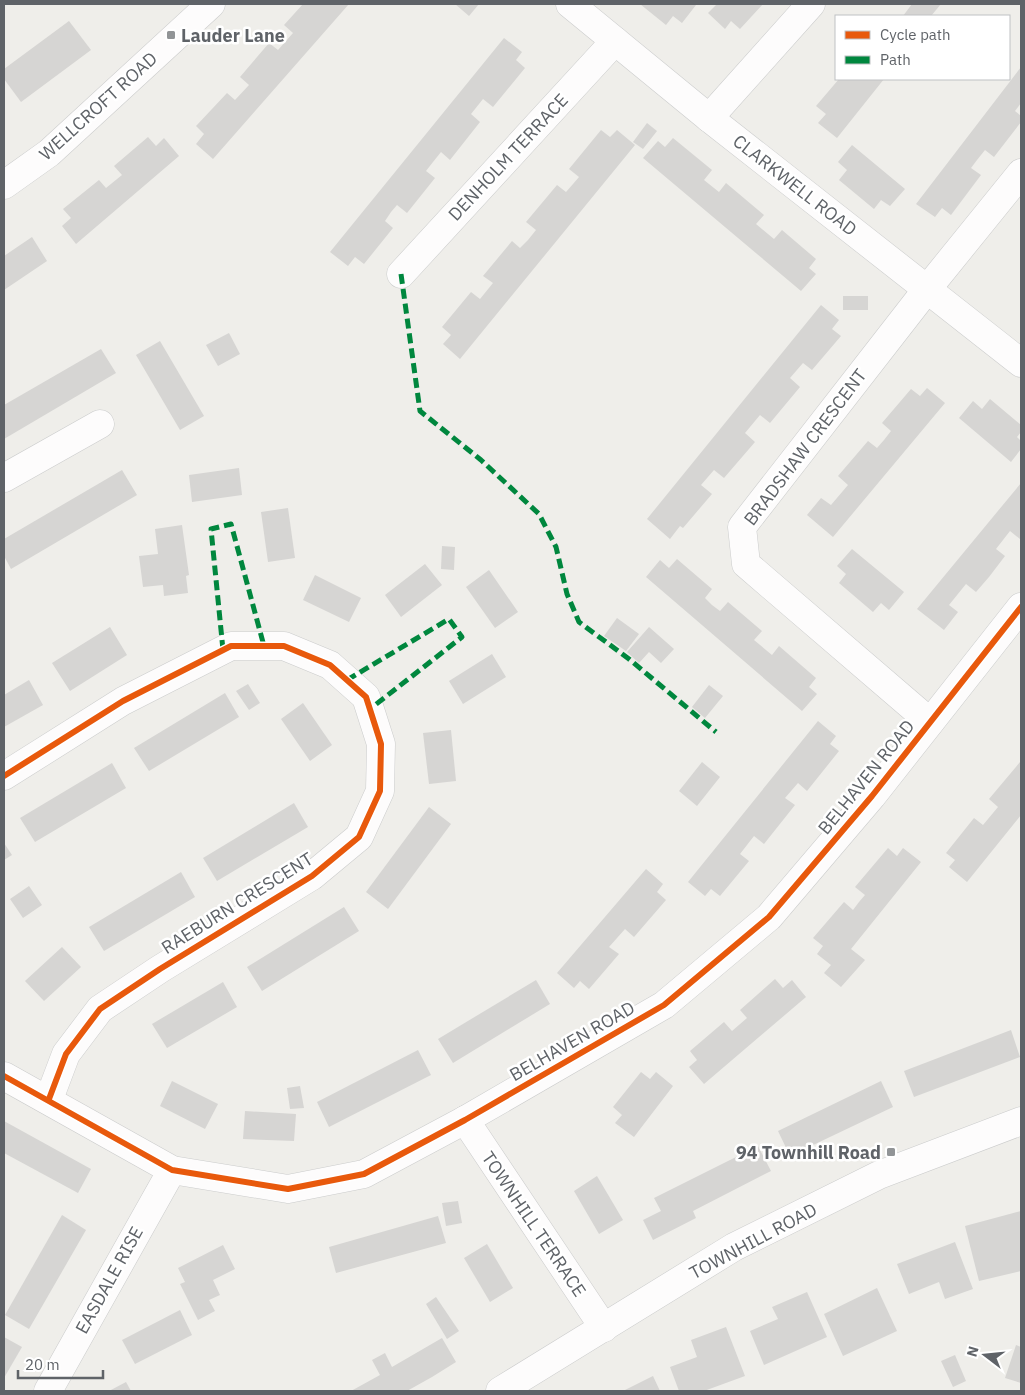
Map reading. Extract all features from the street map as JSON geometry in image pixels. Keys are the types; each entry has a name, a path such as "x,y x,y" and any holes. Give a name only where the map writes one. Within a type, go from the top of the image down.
{"street":[{"name":"WELLCROFT ROAD","path":"4,185 50,152 210,4"},
{"name":"CLARKWELL ROAD","path":"570,4 709,118 928,288 1021,363"},
{"path":"709,118 811,4"},
{"name":"DENHOLM TERRACE","path":"401,274 615,41"},
{"name":"BRADSHAW CRESCENT","path":"930,722 746,564 742,527 928,288 1021,173"},
{"path":"4,478 100,424"},
{"name":"BELHAVEN ROAD","path":"4,1076 49,1099 172,1170 288,1189 364,1174 465,1120 664,1005 769,917 872,796 1021,607"},
{"name":"RAEBURN CRESCENT","path":"4,776 123,701 231,646 284,646 330,664 366,697 381,744 380,791 359,837 312,876 160,969 100,1009 66,1054 49,1099"},
{"name":"TOWNHILL TERRACE","path":"465,1120 604,1328"},
{"name":"TOWNHILL ROAD","path":"500,1391 734,1247 879,1175 1021,1121"},
{"name":"EASDALE RISE","path":"48,1391 172,1170"}],"building":[{"path":"303,4 349,4 213,159 196,144 204,134 196,126 227,93 235,100 249,85 240,77 269,43 278,50 293,33 284,25"},
{"path":"455,4 479,4 469,16"},
{"path":"640,4 696,5 682,23 673,16 666,25"},
{"path":"717,4 763,4 740,29 731,21 725,29 708,13"},
{"path":"912,4 941,4 932,15 904,15"},
{"path":"69,21 91,50 21,102 4,79 4,69"},
{"path":"504,38 522,52 516,60 525,68 493,107 483,99 471,114 480,122 450,160 441,152 426,171 435,178 407,213 397,205 385,221 393,228 364,264 355,257 348,266 330,252"},
{"path":"1021,67 1021,103 1015,111 1021,116 1021,122 994,157 985,150 977,160 971,168 981,175 951,215 942,208 935,217 916,204"},
{"path":"838,80 883,80 837,138 818,123 826,114 816,106"},
{"path":"647,123 657,131 643,149 633,142"},
{"path":"601,130 610,137 617,130 635,145 460,359 443,344 451,335 442,327 471,292 480,299 493,283 483,276 512,241 520,248 528,240 536,230 526,222 557,185 566,192 579,177 569,169"},
{"path":"148,137 156,146 164,138 179,156 76,244 62,226 71,218 63,209 99,180 106,188 122,175 114,166"},
{"path":"673,138 712,170 704,180 719,192 726,183 764,215 756,224 774,239 782,230 816,259 809,268 816,274 801,291 643,158 658,141 665,147"},
{"path":"852,145 905,189 890,206 881,200 874,209 839,180 847,170 838,162"},
{"path":"32,237 47,261 4,290 4,256"},
{"path":"843,296 868,296 868,310 843,310"},
{"path":"821,305 839,320 832,329 841,336 812,370 803,363 790,378 800,387 770,423 760,415 745,433 755,442 724,478 714,470 701,485 712,494 683,528 680,526 670,539 647,519"},
{"path":"229,333 240,354 218,366 206,345"},
{"path":"160,341 204,416 180,430 136,355"},
{"path":"101,349 116,373 4,439 4,405"},
{"path":"927,388 945,403 833,537 807,515 821,498 831,505 848,485 838,476 868,441 877,448 884,440 891,431 882,423 911,389 920,396"},
{"path":"990,399 1021,425 1021,432 1017,437 1021,441 1021,449 1011,462 959,418 973,401 982,409"},
{"path":"239,468 242,495 192,502 189,475"},
{"path":"122,470 137,495 11,569 4,556 4,539"},
{"path":"1021,483 1020,539 1010,531 996,549 1005,556 989,577 976,592 966,584 949,605 958,612 944,630 917,609"},
{"path":"288,508 295,558 268,562 261,512"},
{"path":"182,525 189,575 186,576 188,593 164,596 163,585 143,587 139,556 158,554 155,529"},
{"path":"442,546 455,547 454,570 441,569"},
{"path":"852,549 904,592 889,610 881,603 873,612 839,583 846,574 837,566"},
{"path":"677,559 712,589 705,598 712,605 720,611 728,602 762,631 754,640 772,655 779,646 816,678 809,687 817,694 802,711 646,577 660,560 669,568"},
{"path":"425,564 442,585 401,617 385,595"},
{"path":"489,570 518,612 495,628 466,587"},
{"path":"315,575 361,598 349,622 303,600"},
{"path":"617,618 639,634 626,651 604,636"},
{"path":"110,627 127,655 70,691 52,663"},
{"path":"649,627 674,649 661,663 649,652 639,663 627,652"},
{"path":"492,654 506,677 463,704 449,681"},
{"path":"29,680 43,705 4,727 4,695"},
{"path":"248,684 260,703 249,710 236,691"},
{"path":"709,685 723,696 705,718 692,707"},
{"path":"225,693 239,717 149,771 134,748"},
{"path":"303,703 332,745 310,761 281,719"},
{"path":"818,721 836,736 830,744 839,751 807,791 798,783 785,798 795,805 764,844 754,836 740,854 749,861 720,896 711,889 705,896 688,882"},
{"path":"451,730 456,781 429,784 423,733"},
{"path":"702,762 720,777 697,806 679,791"},
{"path":"1020,762 1021,815 967,882 949,867 955,860 946,853 974,818 983,825 998,807 989,799"},
{"path":"112,763 126,788 35,842 20,818"},
{"path":"294,803 308,827 217,881 203,858"},
{"path":"429,807 451,824 388,909 366,892"},
{"path":"4,843 12,855 4,860"},
{"path":"888,848 897,856 903,848 921,862 851,949 865,960 841,987 824,973 831,965 817,954 823,946 813,938 844,902 853,910 865,895 855,887"},
{"path":"646,869 663,884 657,892 666,900 634,937 625,929 609,947 619,954 589,989 580,981 574,988 557,973"},
{"path":"181,872 195,897 104,951 89,927"},
{"path":"29,886 42,905 23,918 10,899"},
{"path":"344,907 359,931 262,991 247,967"},
{"path":"62,947 81,967 44,1001 25,981"},
{"path":"775,979 783,988 792,980 806,997 704,1084 689,1067 697,1060 690,1051 724,1022 732,1031 747,1018 740,1010"},
{"path":"536,980 550,1004 453,1063 438,1039"},
{"path":"223,982 237,1007 167,1048 152,1024"},
{"path":"1011,1030 1020,1057 914,1097 904,1071"},
{"path":"418,1050 431,1075 329,1127 317,1102"},
{"path":"641,1072 650,1079 656,1072 673,1086 634,1137 615,1123 622,1115 613,1107"},
{"path":"172,1081 218,1104 205,1129 160,1106"},
{"path":"881,1081 893,1107 790,1156 778,1131"},
{"path":"300,1086 304,1108 290,1109 287,1088"},
{"path":"245,1111 296,1114 294,1141 243,1139"},
{"path":"4,1121 91,1169 78,1193 4,1153"},
{"path":"758,1146 771,1171 693,1211 696,1218 653,1240 643,1220 661,1211 654,1198"},
{"path":"597,1176 623,1220 599,1234 574,1191"},
{"path":"458,1201 462,1223 446,1226 442,1203"},
{"path":"1021,1211 1021,1271 979,1281 965,1226"},
{"path":"62,1215 86,1230 29,1329 5,1315"},
{"path":"438,1216 446,1243 336,1273 329,1247"},
{"path":"955,1242 973,1289 945,1299 939,1282 909,1294 897,1264"},
{"path":"487,1244 513,1288 490,1302 464,1258"},
{"path":"223,1245 235,1269 213,1280 220,1295 209,1300 215,1311 198,1320 180,1284 185,1282 178,1268"},
{"path":"877,1288 897,1331 843,1356 824,1314"},
{"path":"807,1292 827,1337 764,1365 750,1331 778,1319 772,1307"},
{"path":"436,1297 459,1331 447,1339 426,1304"},
{"path":"180,1310 192,1335 135,1364 122,1340"},
{"path":"726,1327 745,1376 704,1391 679,1391 670,1367 697,1357 691,1340"},
{"path":"4,1337 22,1347 4,1378"},
{"path":"442,1338 456,1362 432,1377 407,1391 351,1391 380,1375 372,1360 385,1353 392,1367"},
{"path":"1016,1345 1021,1347 1021,1383 1005,1378"},
{"path":"955,1355 966,1381 953,1387 941,1361"},
{"path":"653,1376 660,1391 623,1391"},
{"path":"126,1382 131,1391 109,1391"}],"marked path":[{"path":"401,274 420,411 481,460 539,514 556,547 567,594 579,622 629,659 716,732"},
{"path":"223,650 211,529 231,524 264,646"},
{"path":"347,680 449,619 462,637 370,709"}],"cycle path":[{"path":"4,1076 172,1170 288,1189 364,1174 465,1120 664,1005 769,917 872,796 1021,607"},
{"path":"4,776 123,701 231,646 284,646 330,665 366,697 381,744 380,791 359,837 312,876 160,969 100,1009 66,1054 49,1099"}],"place":[{"name":"Lauder Lane","path":"171,35"},
{"name":"94 Townhill Road","path":"891,1152"}]}
